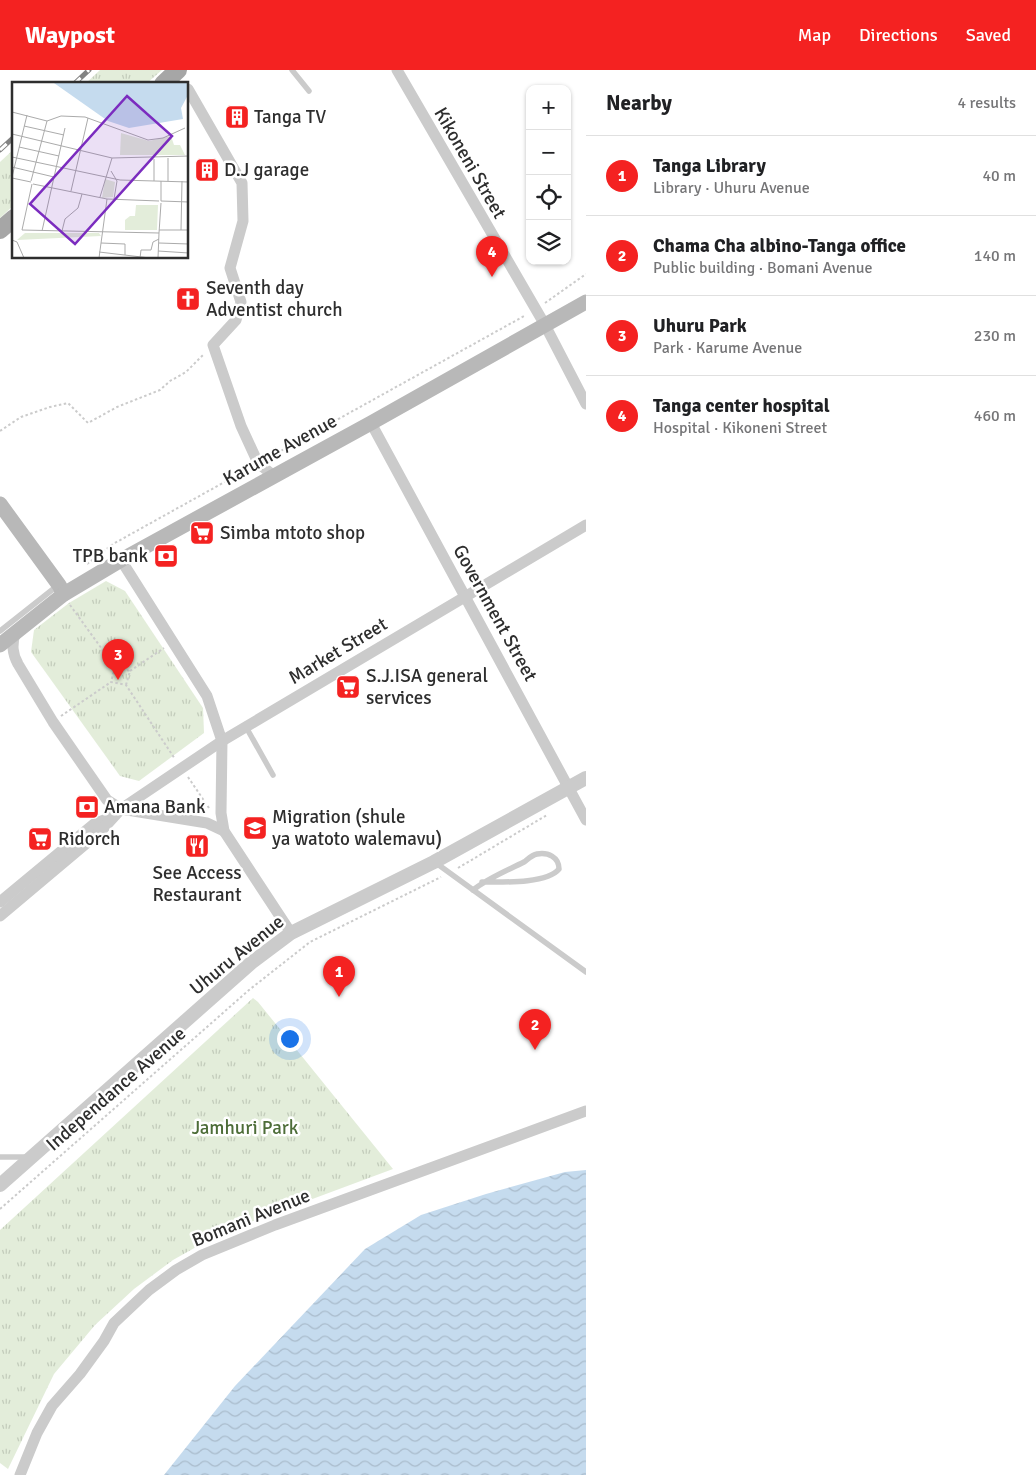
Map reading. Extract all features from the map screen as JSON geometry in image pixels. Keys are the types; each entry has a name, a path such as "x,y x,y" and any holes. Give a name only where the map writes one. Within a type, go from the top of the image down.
{"main road":[{"path":"167,82 180,75"},
{"path":"0,230 12,220"},
{"name":"Karume Avenue","path":"0,645 7,632 61,590 121,560 371,423 586,302"},
{"path":"0,504 61,590"}],"street":[{"name":"Kikoneni Street","path":"396,70 535,309 586,404"},
{"path":"189,91 242,183 243,221 230,268 241,302 236,320 213,345 241,426 258,463 274,476"},
{"name":"Government Street","path":"371,423 570,787 574,799 586,820"},
{"name":"Market Street","path":"0,902 94,824 117,813 245,726 586,525"},
{"path":"121,560 174,641 207,696 222,741 221,813 224,831 291,933"},
{"path":"7,632 14,656 53,722 106,800 117,813 207,823 224,831"},
{"name":"Uhuru Avenue","path":"0,1185 252,963 291,933 434,862 586,778"},
{"name":"Market Street","path":"0,916 100,831 117,813"},
{"name":"Bomani Avenue","path":"20,1475 37,1433 52,1406 80,1374 104,1341 114,1323 149,1290 176,1270 202,1255 275,1225 586,1111"}],"lane":[{"path":"292,70 309,91"},
{"path":"245,726 273,775"},
{"path":"473,890 482,882 535,854 546,854 557,860 559,864 559,869 556,873 545,877 508,883 482,882"},
{"path":"434,862 586,972"},
{"path":"0,1157 32,1157"}],"path":[{"path":"82,568 112,544 535,309 586,274"},
{"path":"0,431 21,417 68,403 88,423 117,407 160,390 170,381 186,372 213,345"},
{"path":"61,590 115,668 130,671"},
{"path":"126,685 130,671 174,641"},
{"path":"53,722 111,682 115,668"},
{"path":"111,682 126,685 224,831"},
{"name":"Independance Avenue","path":"0,1209 249,990 310,942 449,873 549,814"}],"green space":[{"path":"100,70 162,70 148,82 87,82"},
{"path":"12,151 12,207 0,218 0,162"},
{"path":"106,581 125,591 203,708 204,733 139,781 120,776 31,652 34,630 69,603"},
{"name":"Jamhuri Park","path":"253,998 393,1169 221,1233 173,1260 134,1289 95,1325 54,1374 8,1469 0,1463 0,1230"}],"water":[{"path":"586,1170 586,1475 164,1475 235,1386 365,1249 421,1215 486,1194 565,1172"}],"railway":[{"path":"76,82 89,70"},
{"path":"0,150 12,139"}],"place":[{"name":"Tanga TV","path":"237,117"},
{"name":"D.J garage","path":"207,170"},
{"name":"Tanga center hospital","path":"492,277"},
{"name":"Seventh day Adventist church","path":"188,299"},
{"name":"Simba mtoto shop","path":"202,533"},
{"name":"TPB bank","path":"166,556"},
{"name":"Uhuru Park","path":"118,680"},
{"name":"S.J.ISA general services","path":"348,687"},
{"name":"Amana Bank","path":"87,807"},
{"name":"Migration (shule ya watoto walemavu)","path":"255,828"},
{"name":"Ridorch","path":"40,839"},
{"name":"See Access Restaurant","path":"197,846"},
{"name":"Tanga Library","path":"339,997"},
{"name":"Chama Cha albino-Tanga office","path":"535,1050"}]}
